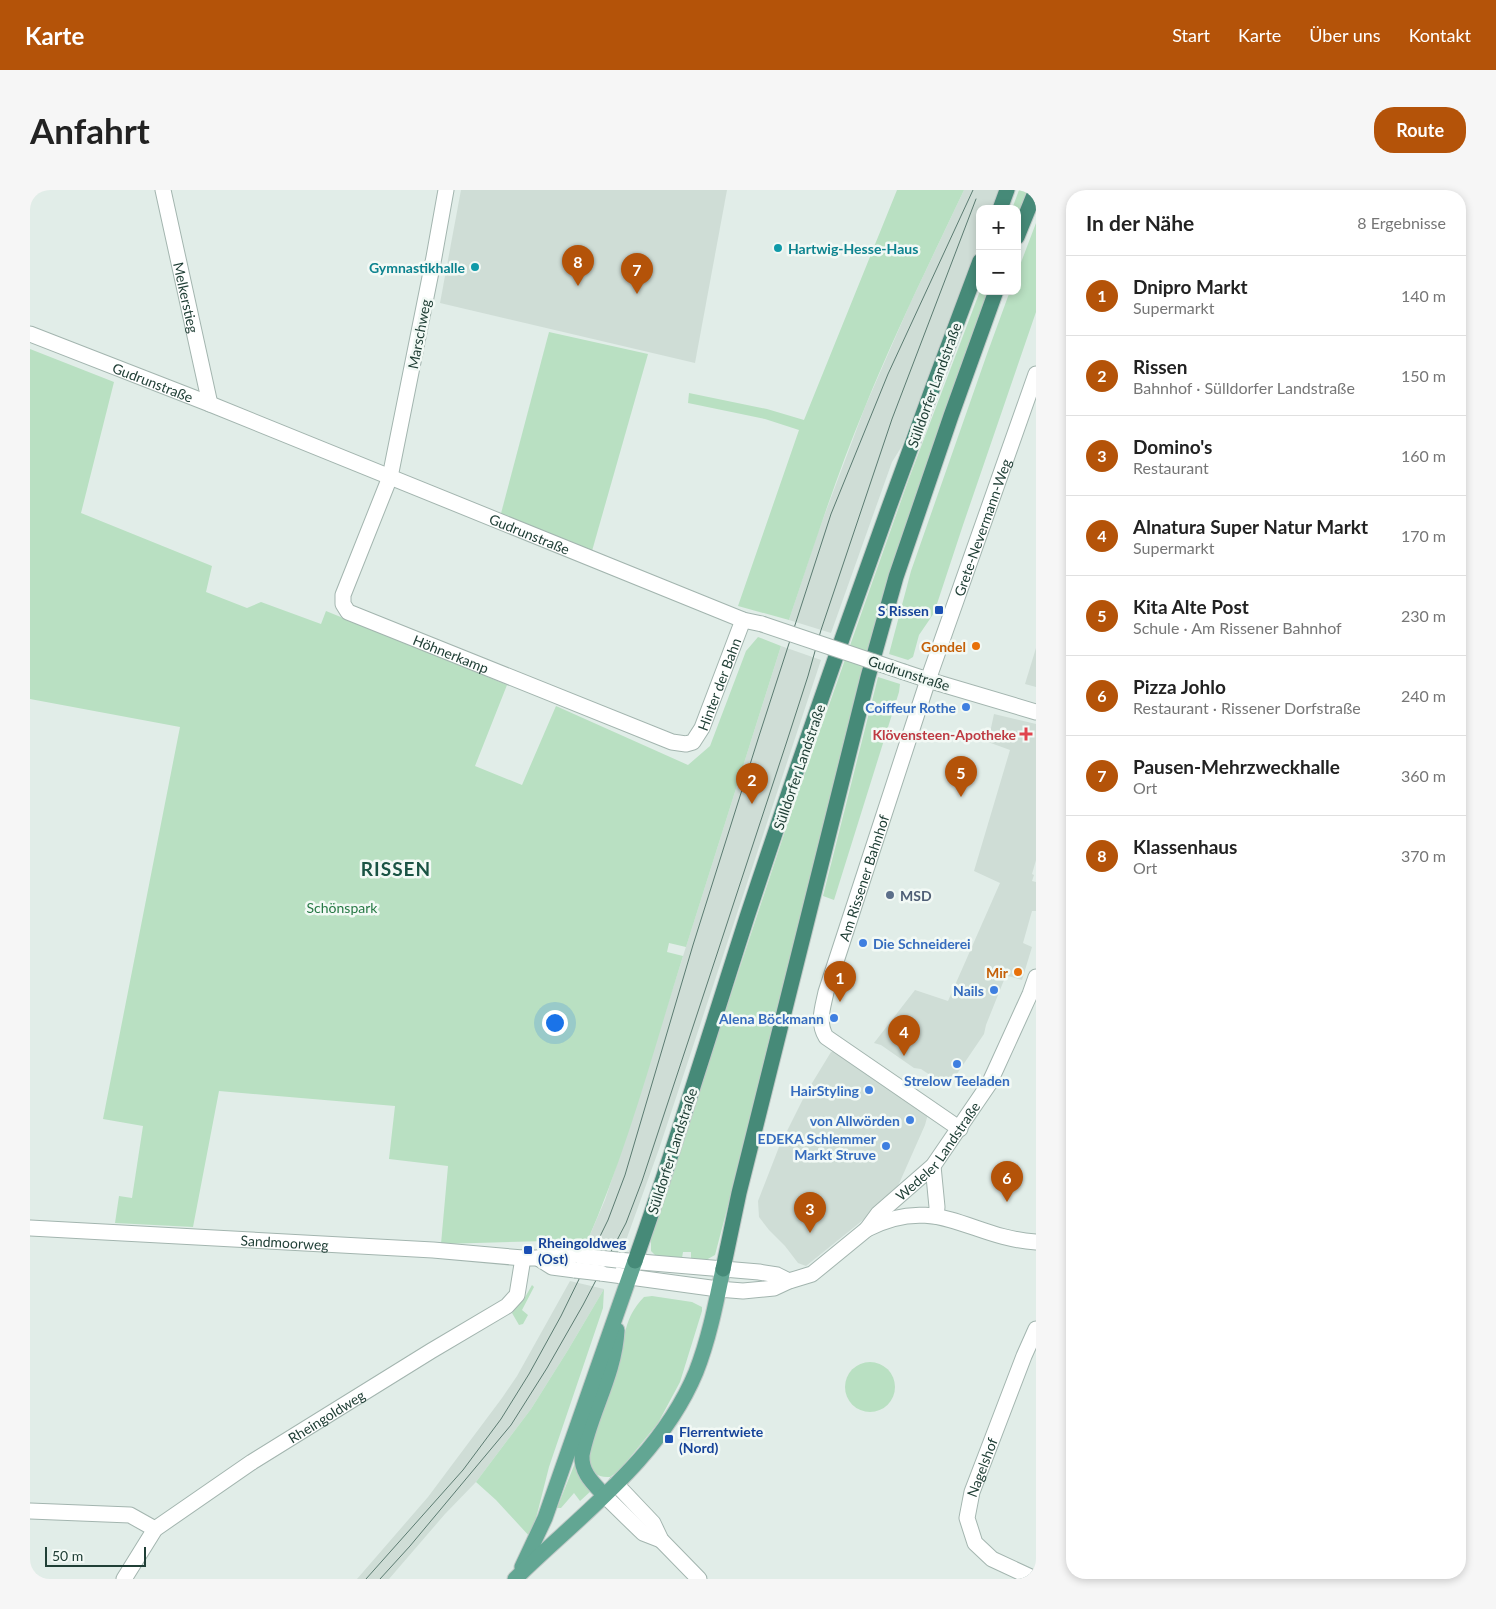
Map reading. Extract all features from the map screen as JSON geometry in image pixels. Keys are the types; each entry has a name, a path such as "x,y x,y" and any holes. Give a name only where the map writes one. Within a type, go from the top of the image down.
{"highway":[{"path":"1001,205 1007,190"},
{"path":"1021,227 1036,190"},
{"name":"Sülldorfer Landstraße","path":"635,1261 846,627 976,272"},
{"name":"Sülldorfer Landstraße","path":"723,1268 739,1193 890,596 995,295"}],"main road":[{"name":"Sülldorfer Landstraße","path":"517,1577 545,1518 635,1261"},
{"name":"Sülldorfer Landstraße","path":"517,1577 616,1484 667,1426 684,1396 704,1349 723,1268"},
{"path":"604,1495 585,1474 581,1462 583,1448 613,1361 616,1343 617,1311"}],"street":[{"name":"Melkerstieg","path":"163,190 210,404"},
{"name":"Marschweg","path":"390,477 446,190"},
{"name":"Gudrunstraße","path":"30,334 210,404 743,620 762,624 928,680 1036,712"},
{"name":"Grete-Nevermann-Weg","path":"928,680 1036,374"},
{"name":"Höhnerkamp","path":"390,477 343,595 343,604 348,612 672,742 690,743"},
{"name":"Hinter der Bahn","path":"690,743 696,738 702,728 743,620"},
{"name":"Am Rissener Bahnhof","path":"928,680 826,992 821,1024 826,1037 960,1129"},
{"name":"Wedeler Landstraße","path":"630,1276 718,1289 758,1290 774,1288 812,1274 867,1229 878,1214 933,1166 989,1084 1036,977"},
{"path":"933,1166 937,1207 936,1216"},
{"path":"867,1229 891,1220 921,1214 936,1216 1005,1237 1036,1242"},
{"name":"Sandmoorweg","path":"30,1228 433,1250 538,1258 552,1267 617,1260 635,1261"},
{"name":"Rheingoldweg","path":"124,1579 155,1529 252,1462 508,1306 517,1295 523,1258"},
{"path":"635,1261 723,1268 777,1275 789,1281"},
{"name":"Sandmoorweg","path":"577,1263 610,1274 630,1276"},
{"name":"Nagelshof","path":"1035,1579 992,1559 975,1543 967,1518 972,1492 1036,1329"},
{"path":"616,1484 654,1523 661,1540 698,1579"},
{"path":"604,1495 643,1533 661,1540"},
{"path":"30,1511 130,1515 155,1529"}],"shaded area":[{"path":"461,190 727,190 695,363 440,303"},
{"path":"964,190 1000,190 994,205 976,205 976,252 902,446 892,462 831,633 789,620 817,535 865,407 909,306"},
{"path":"781,646 821,660 659,1149 624,1246 586,1244 605,1200 624,1143"},
{"path":"1036,648 1036,687 1025,684"},
{"path":"994,714 1036,724 1036,860 1032,881 1036,882 1036,911 1032,911 1023,943 1032,947 1022,980 1008,976 1004,980 984,1034 948,1087 921,1069 914,1068 881,1045 874,1043 915,990 948,1001 1000,883 974,871 1010,750 988,742"},
{"path":"831,1052 836,1052 928,1114 894,1195 806,1266 798,1263 759,1217 758,1201 779,1147 806,1093"},
{"path":"570,1281 604,1289 531,1409 476,1482 445,1514 389,1579 357,1579 428,1497 502,1398 517,1376"}],"green space":[{"path":"897,190 964,190 876,379 854,433 789,620 738,606 799,430 765,419 688,403 689,393 767,409 804,420"},
{"path":"1019,190 1028,190 1021,208 1021,205 1013,205"},
{"path":"1036,223 1036,312 934,613 919,635 913,657 908,660 889,654 911,571 1009,295 1021,295 1021,262"},
{"path":"978,295 990,295 892,574 824,822 715,1255 706,1260 691,1259 691,1252 683,1252 682,1258 657,1257 651,1251 651,1236 792,810 908,481"},
{"path":"549,332 648,354 590,558 499,521"},
{"name":"Schönspark","path":"30,349 114,382 81,513 212,566 206,592 247,608 261,602 321,624 326,611 507,685 475,766 522,785 556,706 688,765 710,746 746,651 758,637 781,646 686,947 669,943 667,952 683,956 627,1137 586,1244 547,1241 441,1244 448,1166 389,1159 395,1106 219,1091 193,1227 115,1223 119,1196 132,1198 143,1126 103,1119 180,727 30,699"},
{"path":"878,677 900,684 899,692 834,900 823,896"},
{"path":"532,1285 534,1287 522,1310 528,1315 523,1324 519,1325 512,1313 524,1299"},
{"path":"604,1289 603,1308 549,1467 531,1538 496,1500 476,1482 531,1409"},
{"path":"652,1296 692,1302 702,1307 702,1311 680,1382 658,1423 619,1471 610,1477 598,1475 586,1461 621,1353 626,1328 637,1305 644,1297"},
{"path":"870,1362 888,1369 895,1387 888,1405 870,1412 852,1405 845,1387 852,1369"},
{"path":"575,1463 592,1490 580,1501 574,1493 561,1508 557,1508"}],"tram line":[{"path":"366,1579 463,1470 501,1419 529,1374 561,1316 608,1220 625,1175 693,945 831,514 888,374 973,190"},
{"path":"380,1579 511,1425 547,1368 583,1305 626,1223 642,1181 786,744 821,630 892,419 976,199"}],"place":[{"name":"Hartwig-Hesse-Haus","path":"778,248"},
{"name":"Gymnastikhalle","path":"475,267"},
{"name":"Klassenhaus","path":"578,286"},
{"name":"Pausen-Mehrzweckhalle","path":"637,294"},
{"name":"S Rissen","path":"939,610"},
{"name":"Gondel","path":"976,646"},
{"name":"Coiffeur Rothe","path":"966,707"},
{"name":"Klövensteen-Apotheke","path":"1026,734"},
{"name":"Kita Alte Post","path":"961,797"},
{"name":"Rissen","path":"752,804"},
{"name":"MSD","path":"890,895"},
{"name":"Die Schneiderei","path":"863,943"},
{"name":"Mir","path":"1018,972"},
{"name":"Nails","path":"994,990"},
{"name":"Dnipro Markt","path":"840,1002"},
{"name":"Alena Böckmann","path":"834,1018"},
{"name":"Alnatura Super Natur Markt","path":"904,1056"},
{"name":"Strelow Teeladen","path":"957,1064"},
{"name":"HairStyling","path":"869,1090"},
{"name":"von Allwörden","path":"910,1120"},
{"name":"EDEKA Schlemmer Markt Struve","path":"886,1146"},
{"name":"Pizza Johlo","path":"1007,1202"},
{"name":"Domino's","path":"810,1233"},
{"name":"Rheingoldweg (Ost)","path":"528,1250"},
{"name":"Flerrentwiete (Nord)","path":"669,1439"}],"district":[{"name":"RISSEN","path":"396,868"}]}
